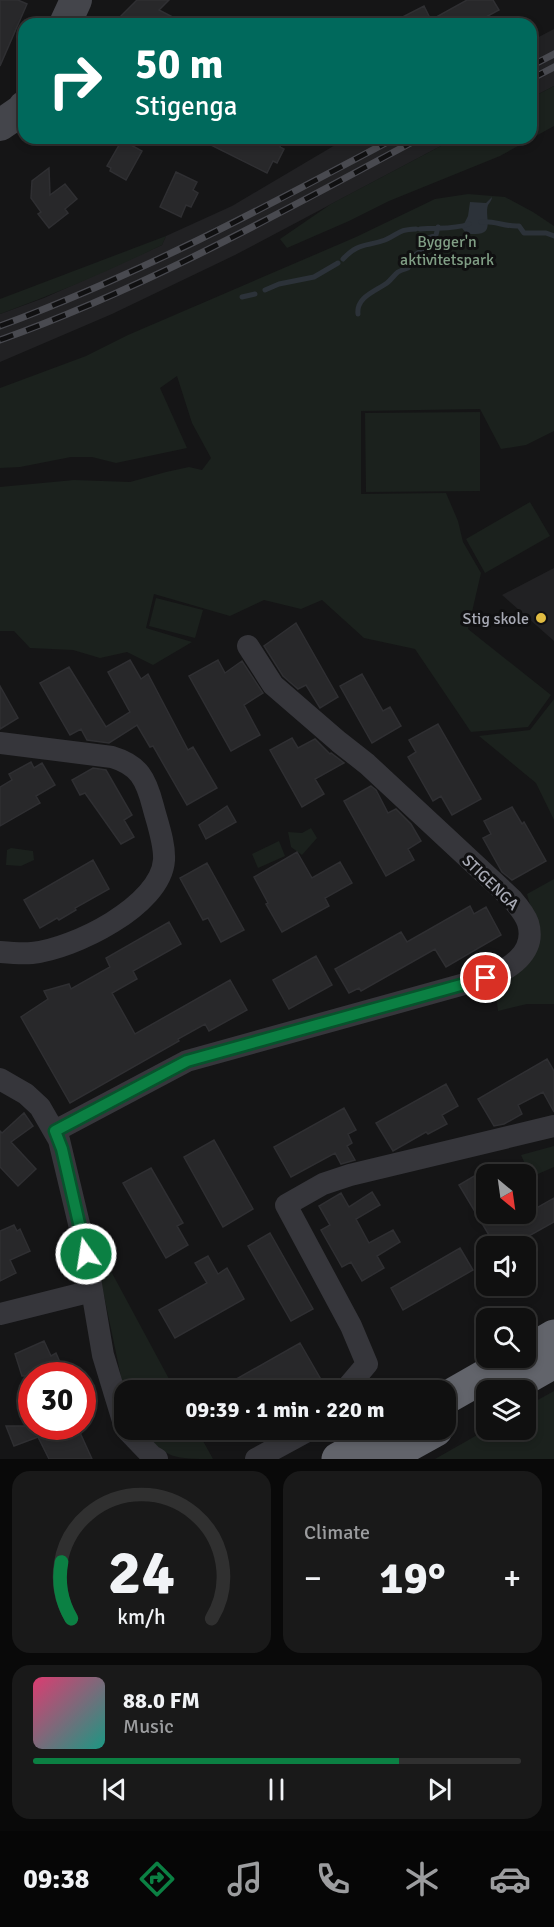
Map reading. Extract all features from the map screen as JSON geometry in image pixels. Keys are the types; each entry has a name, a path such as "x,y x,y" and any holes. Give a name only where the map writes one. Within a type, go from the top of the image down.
{"highway":[{"path":"536,1347 554,1336"},
{"path":"522,1380 554,1362"},
{"path":"456,1392 498,1368"},
{"path":"456,1418 476,1407"},
{"path":"338,1459 372,1440"},
{"path":"384,1459 418,1440"}],"street":[{"path":"68,18 76,0"},
{"path":"0,125 18,113"},
{"name":"STIGENGA","path":"55,1131 187,1061 486,978 510,968 526,948 528,924 512,899 367,764 273,685 248,646"},
{"path":"0,743 112,757 127,761 143,779 152,800 164,860 157,882 144,900 99,929 77,940 34,953 0,952"},
{"path":"0,1079 26,1094 40,1107 55,1131 62,1149 80,1227 103,1354 114,1391"},
{"path":"353,1380 367,1364 351,1326 286,1205 323,1184 350,1175 554,1126"},
{"path":"0,1314 92,1291"},
{"path":"137,1440 157,1459"},
{"path":"255,1459 290,1440"}],"shaded area":[{"path":"554,29 554,86 537,95 537,38"},
{"path":"337,144 445,144 235,255 112,314 0,362 0,314 44,298 162,245 166,236 232,206"},
{"path":"492,197 487,210 488,224 485,232 470,234 465,232 462,228 468,216 470,202 486,203"},
{"name":"Stig skole","path":"554,568 554,641 502,595"}],"green space":[{"path":"554,86 554,126 537,135 537,95"},
{"path":"445,144 522,144 500,156 389,201 287,248 280,239 331,204"},
{"name":"Bygger'n aktivitetspark","path":"468,194 505,197 554,226 554,431 526,445 501,449 480,409 361,411 361,494 446,493 458,521 463,542 481,573 468,629 551,695 528,727 471,732 415,649 364,638 322,600 301,609 264,600 230,616 154,594 146,628 192,642 153,665 127,652 100,658 73,650 30,648 14,631 0,631 0,487 74,480 130,482 189,467 202,470 211,458 192,423 177,376 160,388 187,448 116,463 92,457 71,457 20,467 0,468 0,388 86,356 128,335 356,237 435,199"},
{"path":"166,236 162,245 142,255 0,314 0,299"},
{"path":"480,412 480,491 366,492 365,413"},
{"path":"530,502 550,536 485,573 466,539"},
{"path":"156,598 203,610 195,638 149,626"},
{"path":"554,699 554,820 536,783 479,736 530,730"},
{"path":"311,828 317,838 302,855 291,847 288,832 302,833"},
{"path":"279,841 285,856 258,868 252,854"},
{"path":"11,848 33,851 34,860 21,866 6,865 7,850"},
{"path":"554,879 554,1004 527,1004 498,1011 495,985 539,937 527,894"},
{"path":"554,1146 554,1167 536,1175 536,1164 525,1164 521,1155"},
{"path":"105,1260 170,1380 122,1380 97,1262"},
{"path":"554,1391 554,1459 435,1459 476,1436 476,1440 536,1440 536,1401"},
{"path":"151,1440 203,1440 213,1459 189,1459 172,1455"}],"building":[{"path":"0,0 18,0 27,4 21,18 18,18 18,25 0,66"},
{"path":"137,0 169,0 159,10 174,18 119,18"},
{"path":"467,0 493,0 499,10 484,18 435,18"},
{"path":"424,6 430,18 401,18"},
{"path":"120,144 129,144 142,151 126,180 110,171 111,168 107,166"},
{"path":"209,144 281,144 280,147 284,149 277,163 273,161 267,173"},
{"path":"49,168 50,195 65,184 77,199 65,209 68,213 49,228 38,214 41,212 31,198 32,181"},
{"path":"176,172 197,182 193,190 198,193 191,207 186,205 181,217 160,207"},
{"path":"296,623 338,697 320,708 306,685 298,689 283,676 264,646"},
{"path":"130,660 141,679 148,674 188,750 193,747 217,788 187,805 153,746 150,747 137,725 109,743 87,740 81,729 70,735 40,683 69,667 106,727 130,712 108,672"},
{"path":"218,660 225,673 242,661 263,693 244,705 260,735 231,751 189,676"},
{"path":"362,674 383,711 390,707 401,726 372,743 340,686"},
{"path":"0,686 18,718 0,729"},
{"path":"438,724 481,799 452,815 441,796 433,801 408,757 416,752 409,740"},
{"path":"292,738 298,748 315,739 330,754 344,763 315,779 324,794 302,807 270,750"},
{"path":"31,762 34,768 42,763 55,785 36,796 40,803 0,826 0,787 12,780 9,774"},
{"path":"93,768 106,770 132,815 124,820 134,837 121,844 85,793 80,795 72,780"},
{"path":"371,786 376,790 388,813 396,809 411,824 421,841 408,849 414,860 386,876 344,801"},
{"path":"227,806 236,822 206,839 199,825"},
{"path":"512,807 522,824 524,822 546,861 512,880 502,872 483,838 491,834 484,821"},
{"path":"297,852 312,878 340,862 352,883 325,898 329,906 282,932 254,877"},
{"path":"93,860 109,889 59,920 57,918 40,928 24,900"},
{"path":"207,863 244,930 221,942 208,918 203,920 180,878"},
{"path":"470,906 474,914 486,907 501,935 446,967 435,949 361,991 359,988 349,993 335,969 401,932 407,942"},
{"path":"169,922 181,944 133,971 137,979 112,993 135,1034 230,980 247,1010 209,1031 205,1024 70,1103 21,1017 48,999 44,991 69,984 71,989 110,967 106,958"},
{"path":"316,956 332,985 289,1009 273,980"},
{"path":"547,1059 554,1071 554,1112 543,1092 518,1105 522,1114 504,1124 494,1126 478,1099"},
{"path":"446,1084 458,1106 442,1115 447,1124 428,1134 426,1132 393,1151 376,1123"},
{"path":"344,1108 356,1130 348,1134 352,1143 347,1146 355,1160 341,1164 335,1153 291,1177 274,1147"},
{"path":"24,1113 33,1126 11,1142 36,1169 18,1186 0,1167 0,1131 2,1133"},
{"path":"214,1140 253,1209 223,1227 184,1157"},
{"path":"151,1168 183,1223 177,1226 188,1245 166,1258 123,1183"},
{"path":"476,1175 476,1213 459,1185"},
{"path":"372,1192 380,1205 356,1219 369,1243 393,1230 400,1242 377,1256 384,1268 362,1281 351,1262 342,1267 321,1230 330,1225 319,1206 341,1193 349,1207"},
{"path":"554,1198 554,1222 529,1236 489,1235 482,1224 536,1224 536,1208"},
{"path":"14,1225 17,1231 20,1229 30,1251 10,1260 16,1273 0,1281 0,1231"},
{"path":"270,1233 313,1309 291,1321 248,1246"},
{"path":"460,1248 473,1270 403,1310 391,1288"},
{"path":"208,1256 218,1274 227,1268 244,1299 175,1338 159,1310 207,1283 195,1263"},
{"path":"44,1341 51,1356 56,1353 60,1362 18,1363 15,1354"},
{"path":"300,1343 321,1380 235,1380"},
{"path":"6,1426 18,1426 18,1440 30,1440 14,1446"},
{"path":"40,1440 83,1440 92,1459 49,1459"}],"waterway":[{"path":"481,222 519,226 524,233 546,233 554,236"},
{"path":"420,229 451,228 469,224"},
{"path":"358,314 358,308 363,299 387,283 398,272 408,268 412,257 425,248 428,238 436,235 438,227"},
{"path":"343,259 358,247 385,240 402,231 416,229"},
{"path":"265,290 279,284 314,277 338,263"},
{"path":"242,297 255,294"}],"railway":[{"path":"537,63 554,54"},
{"path":"537,76 554,67"},
{"path":"0,326 102,285 201,239 384,144"},
{"path":"0,340 108,297 161,272 409,144"}],"place":[{"name":"Stig skole","path":"541,618"}],"route":[{"path":"86,1254 62,1149 55,1131 187,1061 486,978"}]}
